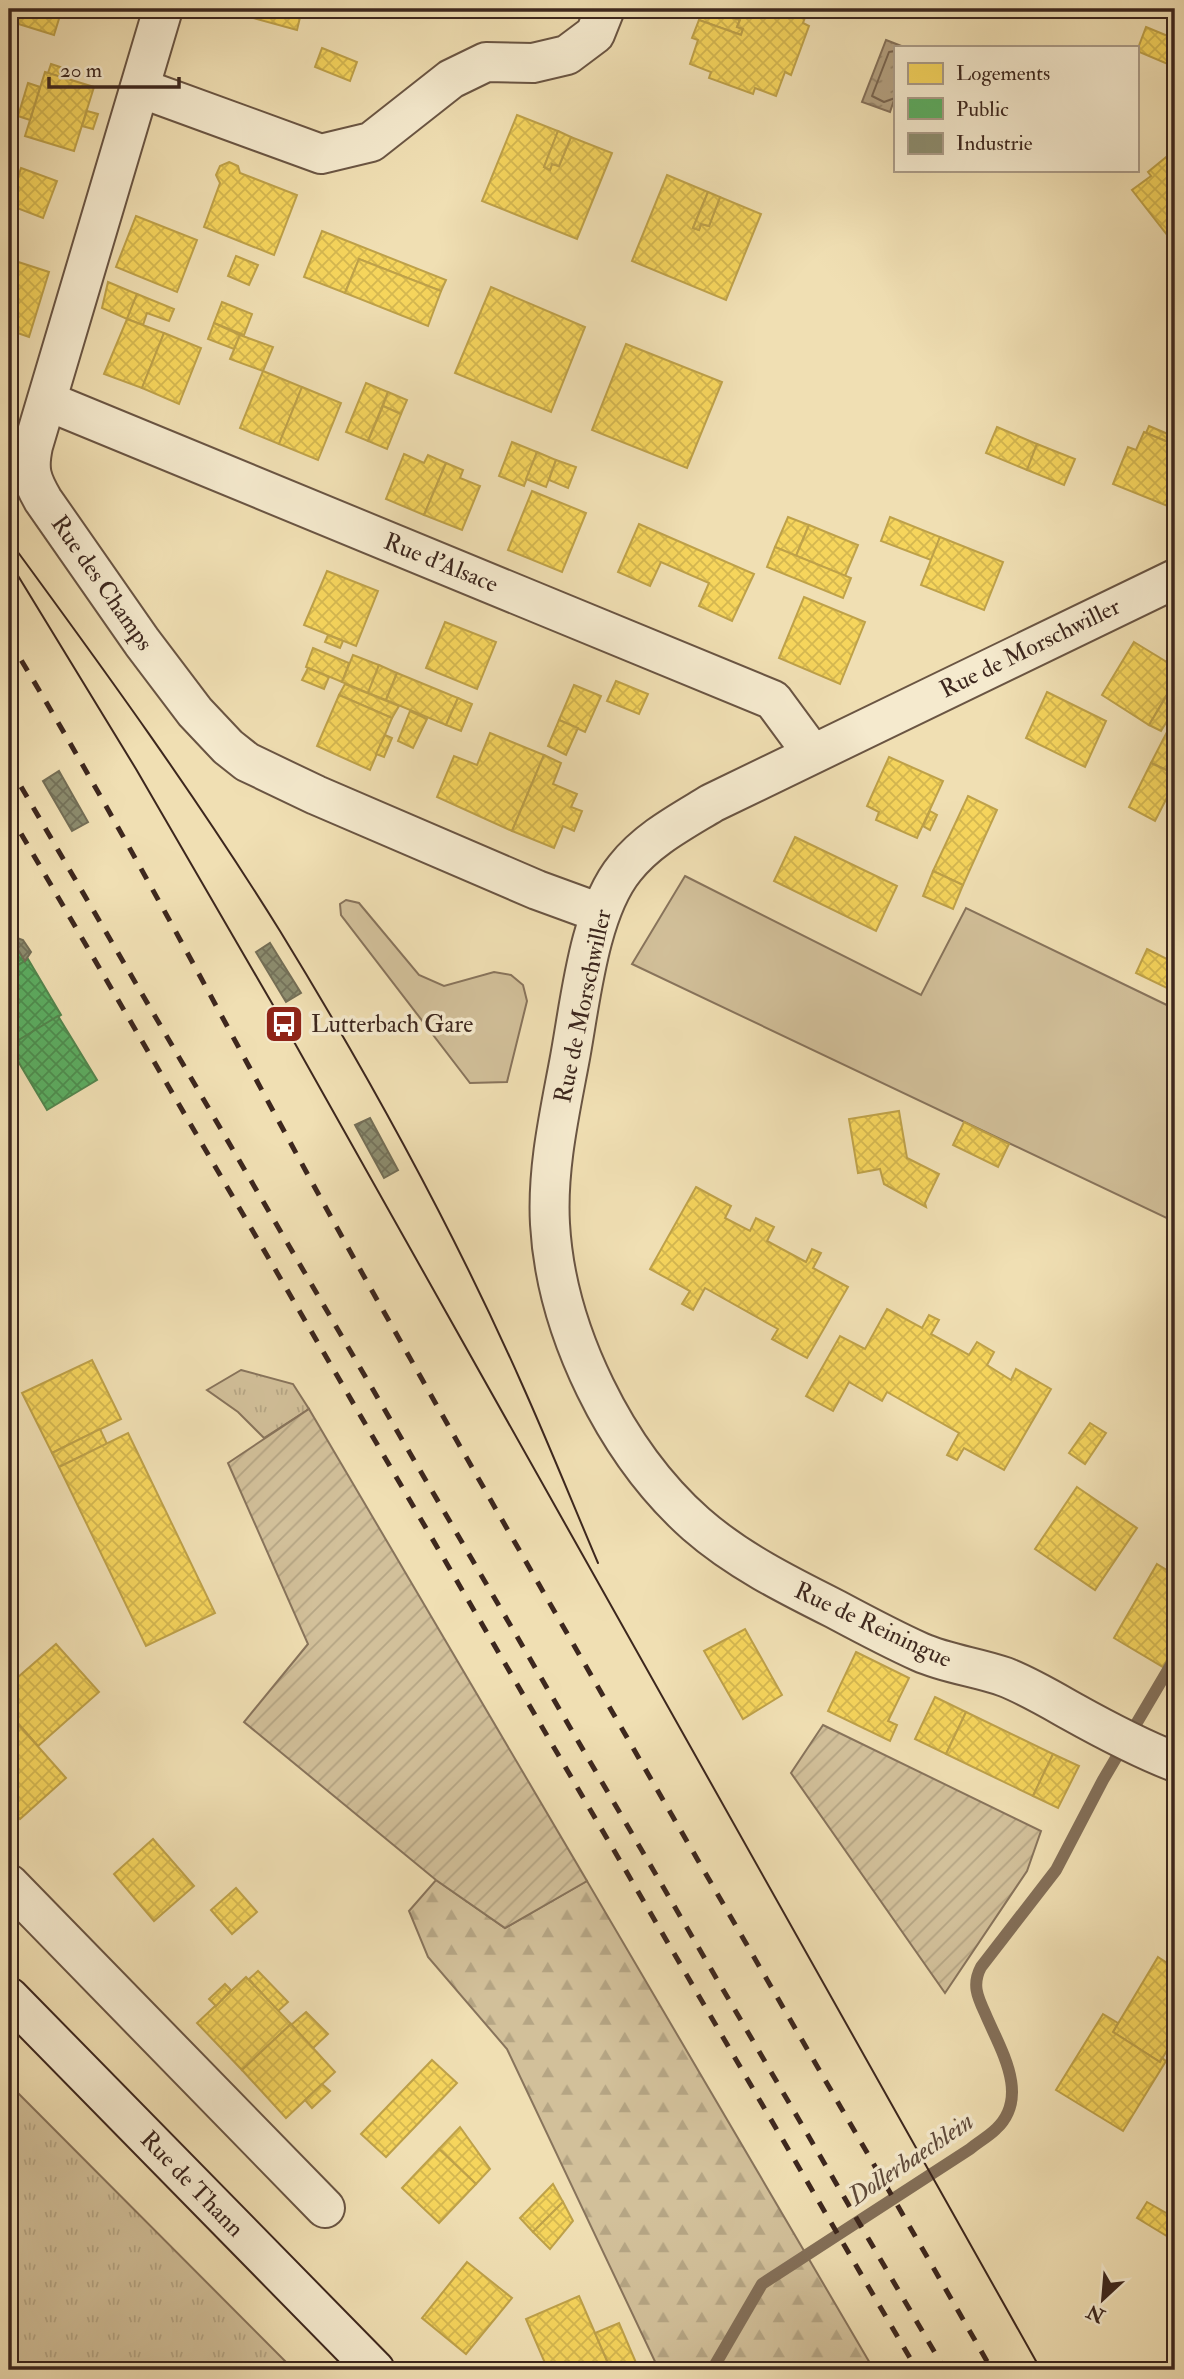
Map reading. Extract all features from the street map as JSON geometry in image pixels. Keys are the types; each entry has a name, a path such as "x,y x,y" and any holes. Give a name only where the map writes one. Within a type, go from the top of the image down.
{"street":[{"name":"Rue des Champs","path":"163,9 47,401 21,436 30,473 43,500 142,642 195,712 228,747 247,762 316,795 537,890 600,913"},
{"path":"140,88 321,154 371,142 451,79 486,62 533,64 567,55 595,34 605,9"},
{"name":"Rue d'Alsace","path":"47,401 773,699 812,753"},
{"name":"Rue de Morschwiller","path":"639,1459 594,1384 579,1350 553,1258 550,1223 550,1192 557,1127 585,977 600,913 624,869 659,835 712,803 1175,579"},
{"name":"Rue de Reiningue","path":"639,1459 672,1501 696,1525 781,1582 920,1652 947,1663 1014,1681 1144,1749"},
{"path":"9,1884 325,2208"},
{"name":"Rue de Thann","path":"9,1997 375,2370"}],"green space":[{"path":"685,876 921,995 966,908 1175,1009 1175,1222 632,964"},
{"path":"346,900 359,903 419,975 444,986 494,972 511,975 523,985 527,1001 507,1082 470,1083 341,915 340,904"},
{"path":"241,1370 293,1384 309,1409 264,1438 238,1412 207,1390"},
{"path":"309,1409 587,1881 505,1928 436,1880 244,1722 308,1644 228,1463"},
{"path":"823,1725 1041,1831 1027,1871 945,1993 791,1773"},
{"path":"436,1880 505,1928 587,1881 874,2370 659,2370 507,2049 428,1957 409,1911"},
{"path":"9,2084 294,2370 9,2370"}],"water":[{"path":"886,40 901,46 894,46 894,100 890,112 862,102"}],"building: Logements":[{"path":"11,9 62,9 54,35 9,21"},
{"path":"248,9 302,9 297,30 246,16"},
{"path":"703,9 740,20 737,27 743,29 741,35 699,20"},
{"path":"709,9 808,9 803,23 809,26 791,75 785,72 776,96 755,88 753,94 709,78 711,72 690,64 698,40 692,38 699,20 741,35 743,29 737,27 740,20"},
{"path":"1146,27 1175,39 1175,67 1138,51"},
{"path":"322,48 357,62 350,81 315,67"},
{"path":"51,64 66,69 63,78 48,73"},
{"path":"1175,67 1175,88 1168,84"},
{"path":"45,72 94,87 74,151 25,136"},
{"path":"28,83 40,87 30,120 18,116"},
{"path":"87,111 98,114 93,129 82,126"},
{"path":"517,115 558,131 544,167 550,170 552,164 559,166 571,137 612,153 577,239 482,201"},
{"path":"558,131 571,137 559,166 552,164 550,170 544,167"},
{"path":"1170,154 1175,160 1175,230 1168,236 1132,190 1151,176 1148,172"},
{"path":"229,162 238,166 240,173 297,195 274,255 204,227 220,183 216,175 220,166"},
{"path":"21,168 57,181 43,218 9,205"},
{"path":"667,175 708,192 693,228 699,230 701,224 709,226 720,197 761,214 726,300 632,261"},
{"path":"708,192 720,197 709,226 701,224 699,230 693,228"},
{"path":"136,216 197,240 177,292 116,267"},
{"path":"322,231 446,280 441,291 359,259 345,293 304,277"},
{"path":"236,256 258,265 249,285 228,276"},
{"path":"9,259 49,272 29,337 9,330"},
{"path":"359,259 441,291 428,326 345,293"},
{"path":"108,282 137,294 127,319 102,308"},
{"path":"491,287 585,327 551,412 455,373"},
{"path":"137,294 174,309 169,321 147,313 143,325 127,319"},
{"path":"222,302 252,314 244,335 214,323"},
{"path":"127,319 164,333 142,388 104,374"},
{"path":"214,323 240,335 234,349 208,339"},
{"path":"164,333 201,348 179,404 142,388"},
{"path":"240,335 273,347 263,371 230,359"},
{"path":"626,344 722,382 687,468 592,430"},
{"path":"263,371 302,387 279,444 240,428"},
{"path":"366,383 388,392 368,441 346,432"},
{"path":"302,387 341,403 318,460 279,444"},
{"path":"388,392 407,400 401,414 383,406"},
{"path":"383,406 401,414 387,449 368,441"},
{"path":"1149,426 1175,437 1171,443 1146,433"},
{"path":"997,427 1037,444 1027,470 986,453"},
{"path":"1144,432 1175,445 1175,509 1113,484 1128,447 1136,450"},
{"path":"512,442 537,452 524,486 499,476"},
{"path":"1037,444 1075,459 1064,485 1027,470"},
{"path":"537,452 556,460 546,487 526,479"},
{"path":"404,454 424,463 428,455 446,463 424,515 386,499"},
{"path":"556,460 576,467 568,488 549,480"},
{"path":"446,463 463,470 460,478 480,486 462,530 424,515"},
{"path":"532,491 586,513 562,572 508,550"},
{"path":"788,517 809,525 796,556 775,547"},
{"path":"890,517 940,537 931,560 881,541"},
{"path":"639,524 754,574 732,621 699,606 709,583 661,562 650,586 618,572"},
{"path":"809,525 858,545 845,576 796,556"},
{"path":"940,537 1003,562 984,610 921,585"},
{"path":"775,547 851,578 843,598 767,567"},
{"path":"327,571 378,591 356,646 304,625"},
{"path":"804,597 865,622 840,684 779,658"},
{"path":"445,622 496,642 477,689 426,668"},
{"path":"328,635 343,641 340,648 325,642"},
{"path":"1134,642 1175,667 1175,681 1149,725 1102,695"},
{"path":"313,648 349,663 342,682 306,667"},
{"path":"353,655 379,665 368,693 342,682"},
{"path":"379,665 397,673 386,700 368,693"},
{"path":"308,668 329,677 324,689 302,680"},
{"path":"397,673 458,698 446,725 386,700"},
{"path":"616,681 648,694 639,714 607,701"},
{"path":"345,684 399,706 392,718 339,695"},
{"path":"574,685 601,696 585,732 559,720"},
{"path":"1047,692 1106,721 1085,767 1026,738"},
{"path":"1169,692 1175,696 1175,708 1161,731 1149,725"},
{"path":"339,695 392,718 370,770 317,746"},
{"path":"458,698 472,704 461,731 446,725"},
{"path":"410,711 427,719 413,748 398,741"},
{"path":"559,720 578,728 566,755 548,746"},
{"path":"1169,728 1175,731 1175,774 1151,763"},
{"path":"490,733 544,755 512,831 437,797 454,756 477,765"},
{"path":"385,735 392,738 384,757 376,754"},
{"path":"544,755 561,763 553,784 577,794 571,807 582,811 574,831 563,826 554,848 512,831"},
{"path":"889,757 943,781 917,838 876,820 879,812 867,806"},
{"path":"1151,763 1175,774 1175,782 1155,821 1129,807"},
{"path":"968,796 997,810 963,885 933,871"},
{"path":"930,811 937,815 930,830 923,826"},
{"path":"795,837 897,886 876,931 774,881"},
{"path":"933,871 963,885 953,909 923,896"},
{"path":"1147,949 1175,963 1175,981 1171,990 1136,973"},
{"path":"899,1111 907,1158 939,1174 925,1203 926,1207 884,1184 880,1169 858,1173 849,1119"},
{"path":"964,1122 1009,1144 998,1167 953,1145"},
{"path":"696,1187 731,1206 725,1218 750,1231 756,1218 774,1227 767,1241 806,1262 812,1249 821,1253 813,1268 848,1287 807,1358 772,1339 778,1329 705,1288 693,1310 682,1304 690,1291 650,1269"},
{"path":"887,1309 922,1328 929,1315 939,1320 931,1334 969,1355 977,1342 994,1352 987,1365 1011,1380 1016,1369 1051,1389 1004,1470 964,1448 957,1460 947,1455 959,1433 887,1392 882,1401 849,1382 833,1411 806,1396 840,1336 865,1349"},
{"path":"92,1360 121,1419 52,1453 22,1393"},
{"path":"1090,1423 1106,1433 1085,1464 1069,1453"},
{"path":"100,1429 107,1444 59,1467 52,1453"},
{"path":"128,1433 215,1613 146,1646 59,1467"},
{"path":"1077,1487 1137,1528 1095,1590 1035,1549"},
{"path":"1157,1564 1175,1575 1175,1646 1163,1667 1114,1638"},
{"path":"745,1629 782,1695 743,1719 704,1651"},
{"path":"56,1644 99,1692 38,1746 9,1713 9,1685"},
{"path":"856,1652 909,1678 888,1721 897,1725 890,1741 828,1711"},
{"path":"935,1697 966,1712 946,1754 915,1739"},
{"path":"966,1712 1053,1754 1033,1796 946,1754"},
{"path":"18,1724 66,1778 20,1819 9,1807 9,1732"},
{"path":"1053,1754 1079,1766 1058,1808 1033,1796"},
{"path":"153,1839 194,1886 154,1921 114,1874"},
{"path":"236,1888 257,1912 232,1934 211,1910"},
{"path":"1158,1957 1175,1968 1175,2037 1160,2062 1113,2032"},
{"path":"258,1971 288,2002 278,2011 249,1979"},
{"path":"246,1977 291,2024 242,2070 197,2023"},
{"path":"225,1984 231,1990 216,2006 209,1999"},
{"path":"306,2012 328,2034 313,2048 291,2025"},
{"path":"1103,2014 1118,2023 1113,2032 1160,2062 1162,2058 1166,2061 1123,2131 1056,2090"},
{"path":"291,2024 335,2072 286,2118 242,2070"},
{"path":"432,2060 457,2083 386,2157 361,2134"},
{"path":"322,2084 330,2091 312,2108 305,2100"},
{"path":"460,2127 490,2169 476,2184 439,2149"},
{"path":"439,2149 476,2184 439,2223 402,2188"},
{"path":"553,2184 563,2202 533,2232 520,2218"},
{"path":"563,2202 573,2221 550,2249 533,2232"},
{"path":"1147,2202 1175,2218 1175,2241 1137,2218"},
{"path":"467,2262 512,2298 466,2354 422,2318"},
{"path":"579,2296 611,2370 548,2370 526,2319"},
{"path":"619,2323 637,2365 624,2370 611,2370 595,2333"}],"building: Public":[{"path":"9,934 25,961 9,971"},
{"path":"28,959 61,1015 9,1046 9,971"},
{"path":"58,1016 97,1080 47,1110 9,1046"}],"building: Industrie":[{"path":"59,771 88,822 72,831 43,781"},
{"path":"12,940 23,940 31,952 25,961"},
{"path":"270,943 301,993 286,1002 256,952"},
{"path":"370,1118 398,1170 384,1178 355,1125"}],"waterway":[{"name":"Dollerbaechlein","path":"712,2370 762,2284 970,2149 993,2132 1006,2116 1012,2087 1004,2057 978,1995 978,1973 1056,1870 1103,1780 1175,1658"}],"tram line":[{"path":"9,540 114,684 215,831 280,931 346,1041 467,1267 531,1405 598,1563"},
{"path":"9,561 136,769 284,1024 1041,2370"}],"railway":[{"path":"9,640 153,890 459,1445 992,2370"},
{"path":"9,766 945,2370"},
{"path":"9,813 917,2370"}],"place":[{"name":"Lutterbach Gare","path":"284,1024"}]}
